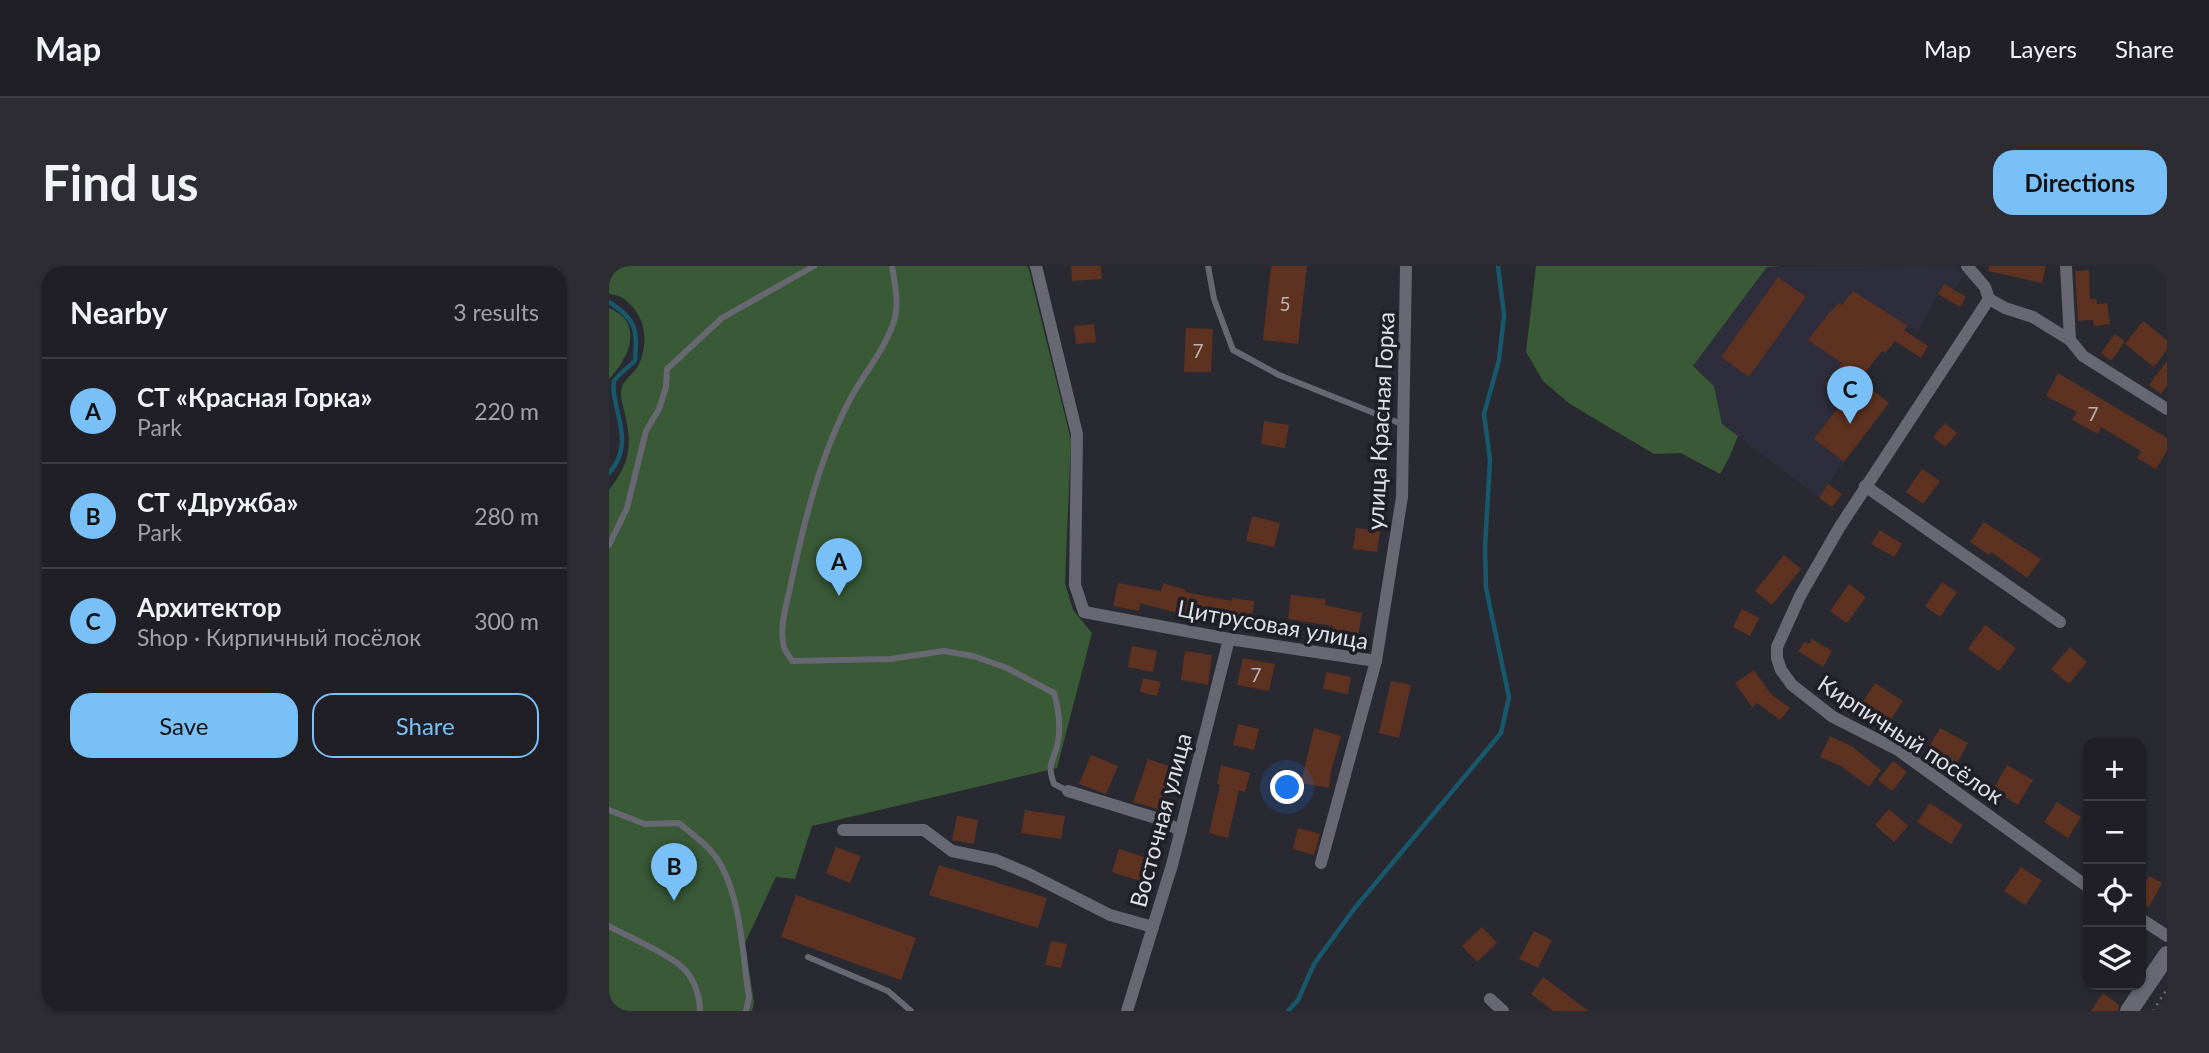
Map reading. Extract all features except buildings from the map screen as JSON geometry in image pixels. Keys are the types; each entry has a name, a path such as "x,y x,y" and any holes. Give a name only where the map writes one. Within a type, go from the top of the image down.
{"main road":[{"path":"2129,1011 2167,956"}],"street":[{"name":"Цитрусовая улица","path":"1036,266 1077,434 1075,585 1084,612 1229,639 1376,661 1321,863"},
{"name":"улица Красная Горка","path":"1376,661 1402,497 1406,266"},
{"path":"1967,266 1985,287 1989,299 2004,308 2033,317 2070,340 2083,356 2167,409"},
{"path":"2066,266 2070,340"},
{"name":"Кирпичный посёлок","path":"1989,299 1865,486 1794,609 1777,647 1777,659 1792,685 1833,717 1898,750 2083,883"},
{"path":"1865,486 2060,622"},
{"name":"Восточная улица","path":"1127,1011 1181,831 1229,639"},
{"path":"1068,791 1159,819 1181,831"},
{"path":"843,830 924,830 952,851 996,860 1110,915 1153,927"},
{"path":"2146,922 2167,936"},
{"path":"1490,999 1503,1011"}],"lane":[{"path":"609,545 627,508 646,431 659,410 666,387 667,369 722,318 814,266"},
{"path":"893,266 897,296 894,323 871,367 852,395 813,497 800,540 784,617 784,647 792,661 890,659 944,651 973,656 1007,668 1054,692 1061,713 1058,742 1049,769 1054,784 1068,791"},
{"path":"1207,266 1214,299 1233,350 1279,375 1404,426"},
{"path":"609,810 645,824 679,823 720,863 735,898 748,997 746,1011"},
{"path":"609,926 685,970 700,997 700,1011"},
{"path":"808,957 888,991 911,1011"}],"path":[{"path":"2153,1011 2167,989"}],"shaded area":[{"path":"1952,266 1966,274 1954,290 1944,285 1918,332 1908,326 1885,353 1882,351 1814,439 1844,462 1819,498 1722,424 1714,386 1693,366 1768,267"}],"green space":[{"path":"611,266 1028,266 1071,440 1065,583 1073,610 1092,633 1057,768 812,826 795,879 776,877 745,943 754,1002 752,1011 609,1011 609,490 624,465 628,449 628,430 621,389 638,366 644,338 642,323 635,310 624,299 609,294"},
{"path":"1536,266 1782,266 1767,267 1693,366 1714,386 1722,424 1738,436 1720,474 1681,453 1654,454 1570,404 1543,381 1526,352"},
{"path":"609,308 627,322 630,341 623,361 609,379"}],"waterway":[{"path":"1288,1011 1298,1000 1314,964 1354,909 1501,733 1509,697 1486,588 1485,547 1490,460 1484,414 1499,360 1504,315 1498,266"},
{"path":"609,302 630,320 636,341 635,361 614,381 622,437 617,461 609,473"}],"place":[{"name":"Архитектор","path":"1850,424"},
{"name":"СТ «Красная Горка»","path":"839,596"},
{"name":"СТ «Дружба»","path":"674,901"}]}
